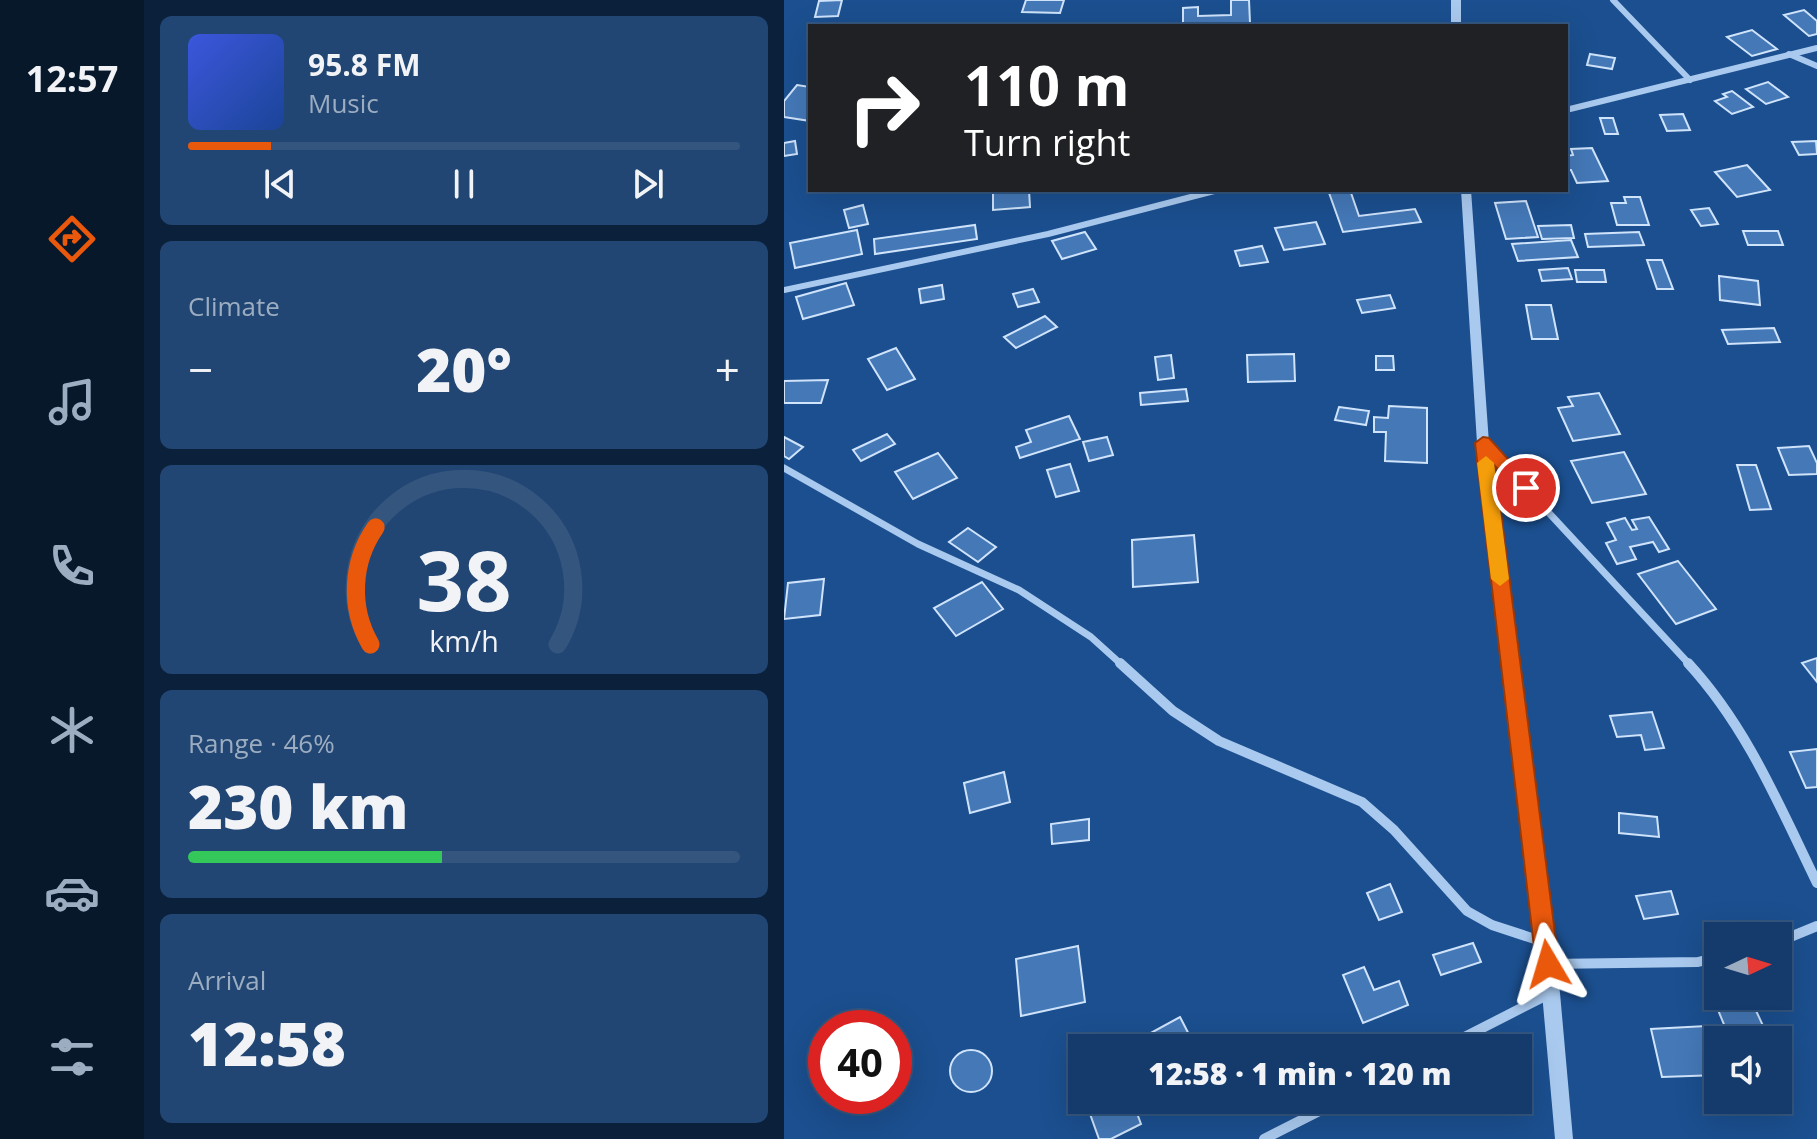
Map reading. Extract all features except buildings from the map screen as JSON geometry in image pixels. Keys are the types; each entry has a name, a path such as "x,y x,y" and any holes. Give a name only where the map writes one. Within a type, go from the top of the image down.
{"street":[{"path":"1456,0 1456,24"},
{"path":"1613,0 1690,80"},
{"path":"1568,110 1817,48"},
{"path":"1789,54 1817,66"},
{"path":"784,290 1048,234 1210,192"},
{"path":"1466,192 1483,443 1548,964 1564,1139"},
{"path":"1483,443 1720,698 1753,751 1817,883"},
{"path":"784,468 918,544 1019,590 1091,637 1173,711 1219,741 1362,802 1380,814 1449,893 1484,922 1545,942"},
{"path":"1792,936 1817,926"},
{"path":"1548,964 1704,960"},
{"path":"1470,1034 1551,993"},
{"path":"1264,1139 1313,1114"}],"slow traffic":[{"path":"1486,463 1500,579"}],"route":[{"path":"1526,488 1483,443 1548,964"}]}
